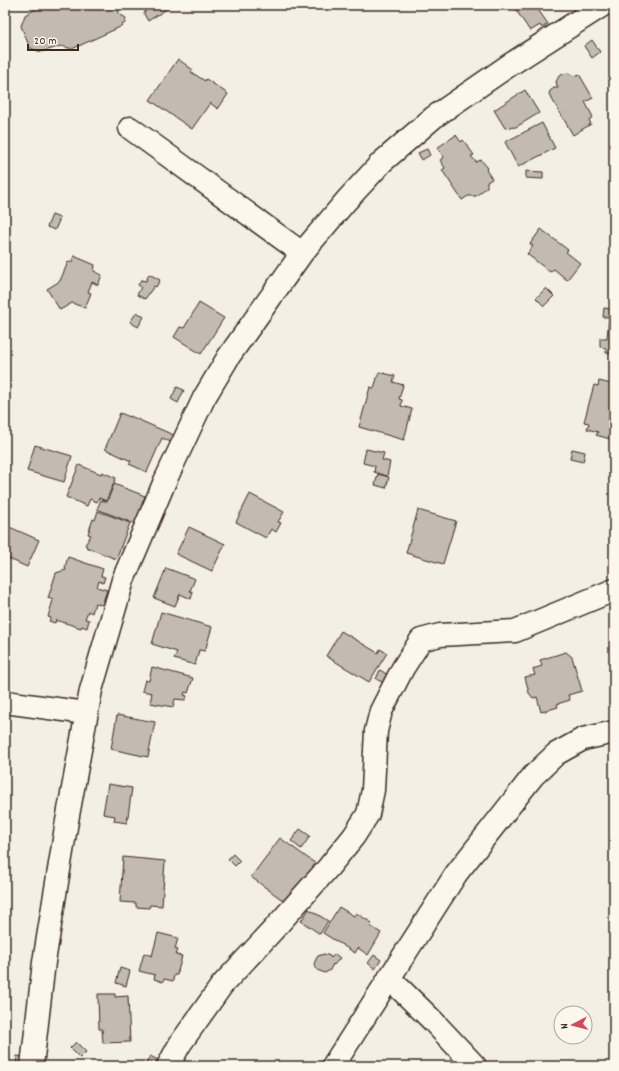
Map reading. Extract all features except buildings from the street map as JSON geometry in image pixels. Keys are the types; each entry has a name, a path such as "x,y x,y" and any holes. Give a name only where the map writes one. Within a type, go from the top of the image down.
{"street":[{"path":"32,1066 44,962 86,713 95,676 123,580 204,398 229,356 302,253 346,201 382,162 434,117 508,66 603,5"},
{"path":"130,128 302,253"},
{"path":"168,1066 180,1044 222,985 328,868 354,836 368,814 373,790 376,732 381,711 403,668 421,640 440,635 515,631 614,590"},
{"path":"5,702 86,713"},
{"path":"333,1066 456,874 533,776 556,754 583,739 614,732"},
{"path":"389,978 432,1020 475,1066"}]}
